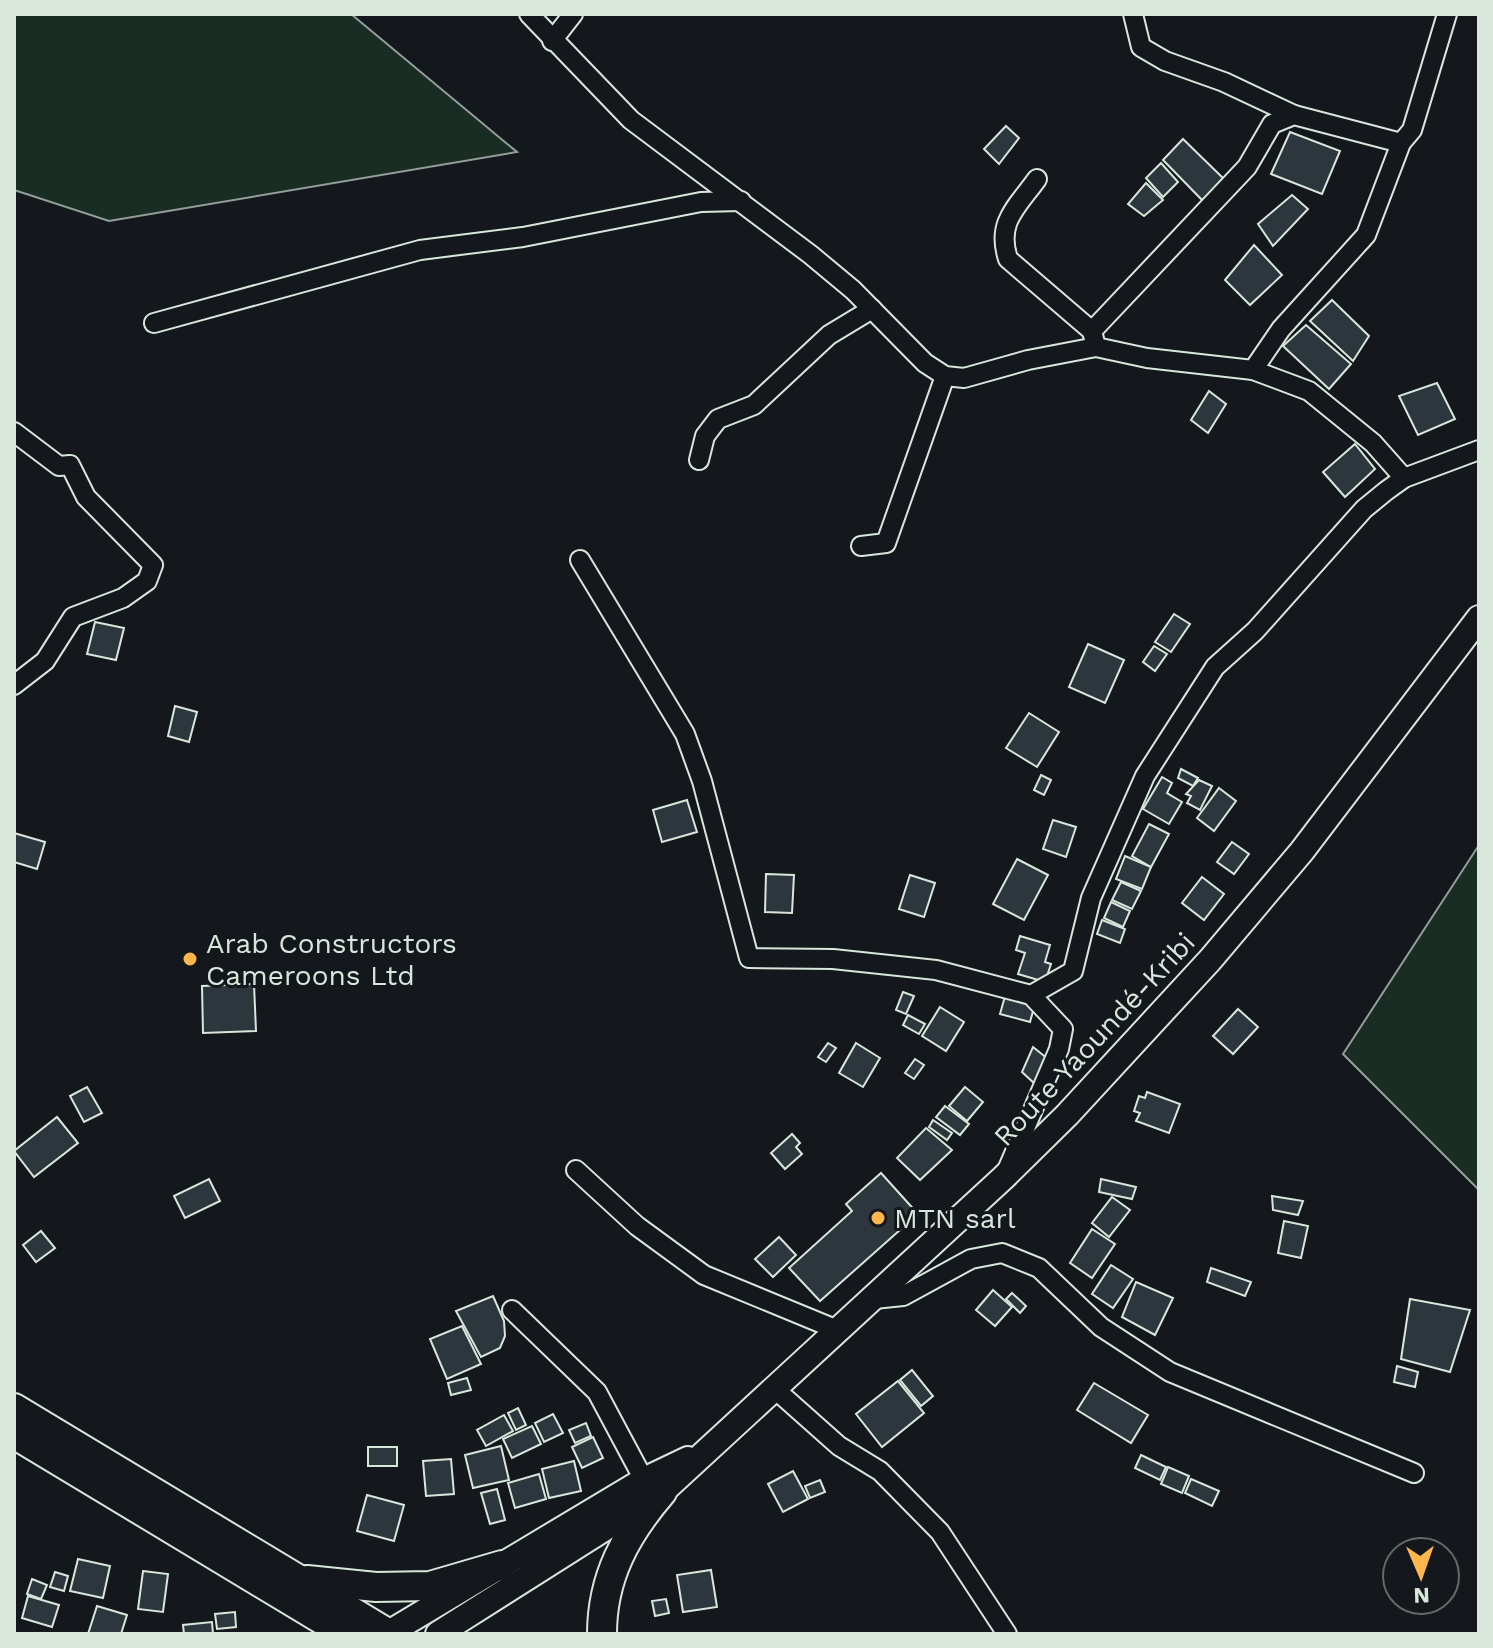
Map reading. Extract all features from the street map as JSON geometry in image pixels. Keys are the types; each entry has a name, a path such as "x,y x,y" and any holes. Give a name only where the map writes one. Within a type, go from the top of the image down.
{"highway":[{"path":"14,1408 388,1634"},
{"path":"14,1434 346,1634"},
{"path":"602,1634 610,1578 623,1544 653,1486"},
{"path":"301,1579 376,1587 417,1587 502,1565"}],"main road":[{"name":"Route Yaoundé-Kribi","path":"653,1486 702,1454 776,1390 1067,1115 1210,960 1302,851 1479,618"},
{"path":"388,1634 502,1565 653,1486"},
{"path":"438,1634 653,1486"}],"street":[{"path":"529,14 631,120 811,255 872,309 925,363 945,376 964,378 1094,339 1247,167 1272,124 1294,115"},
{"path":"552,41 573,14"},
{"path":"1133,14 1141,47 1165,61 1224,82 1294,115 1401,143"},
{"path":"1253,370 1281,329 1366,235 1401,143 1412,130 1447,14"},
{"path":"1037,179 1006,218 1003,243 1008,259 1094,339 1147,358 1253,370 1309,391 1373,443 1404,478"},
{"path":"154,323 420,250 523,237 701,202 741,201"},
{"path":"699,460 705,436 718,419 754,405 829,335 872,309"},
{"path":"861,546 886,543 945,376"},
{"path":"14,432 59,466 70,465 86,497 153,565 147,581 123,598 73,617 45,661 14,685"},
{"path":"1031,995 1073,971 1091,898 1145,776 1215,667 1255,631 1364,509 1404,478 1479,450"},
{"path":"580,560 685,734 702,781 749,958 890,963 936,970 1031,995 1063,1029 1059,1049 1003,1178"},
{"path":"576,1170 637,1226 704,1275 840,1331"},
{"path":"874,1299 903,1296 971,1259 1002,1253 1039,1268 1101,1327 1170,1372 1414,1473"},
{"path":"512,1310 597,1392 653,1486"},
{"path":"776,1390 839,1446 880,1471 940,1532 1007,1634"}],"green space":[{"path":"14,14 351,14 517,152 109,221 14,190"},
{"path":"1479,845 1479,1190 1343,1054"}],"building":[{"path":"1006,126 1019,138 999,164 984,149"},
{"path":"1290,132 1340,151 1322,194 1271,174"},
{"path":"1183,139 1225,180 1203,201 1163,160"},
{"path":"1161,163 1178,182 1163,197 1146,178"},
{"path":"1146,183 1163,200 1144,216 1128,204"},
{"path":"1292,195 1308,209 1273,246 1258,224"},
{"path":"1254,245 1282,275 1250,305 1225,280"},
{"path":"1332,300 1369,336 1353,361 1310,321"},
{"path":"1306,325 1351,364 1329,389 1283,346"},
{"path":"1437,383 1455,419 1418,435 1399,396"},
{"path":"1209,391 1226,404 1208,433 1191,420"},
{"path":"1355,444 1375,469 1345,497 1323,472"},
{"path":"1174,614 1190,624 1171,652 1155,642"},
{"path":"95,622 124,628 116,660 87,654"},
{"path":"1088,644 1124,660 1105,703 1069,687"},
{"path":"1154,646 1167,654 1155,671 1143,662"},
{"path":"175,706 197,712 189,742 168,736"},
{"path":"1029,713 1059,732 1037,767 1006,748"},
{"path":"1181,769 1198,778 1193,786 1178,778"},
{"path":"1041,775 1051,780 1044,795 1034,790"},
{"path":"1162,777 1172,783 1167,793 1182,802 1169,824 1143,809"},
{"path":"1199,780 1212,786 1200,810 1187,803 1191,796 1186,794"},
{"path":"1219,788 1236,801 1214,831 1197,818"},
{"path":"687,800 697,832 662,842 653,810"},
{"path":"1053,820 1076,827 1066,857 1043,849"},
{"path":"1149,824 1169,834 1151,867 1132,856"},
{"path":"14,833 45,842 37,869 14,862"},
{"path":"1232,842 1249,854 1234,874 1217,862"},
{"path":"1125,856 1151,867 1142,889 1116,879"},
{"path":"1017,859 1048,875 1024,920 993,904"},
{"path":"766,874 794,875 792,913 765,912"},
{"path":"910,875 935,883 924,917 899,909"},
{"path":"1202,877 1224,894 1204,920 1182,903"},
{"path":"1121,882 1141,891 1132,909 1112,900"},
{"path":"1111,902 1130,911 1123,927 1104,918"},
{"path":"1102,920 1125,929 1120,943 1097,934"},
{"path":"1020,936 1050,945 1045,962 1051,964 1045,982 1018,974 1025,953 1016,950"},
{"path":"1009,982 1039,990 1030,1022 1000,1014"},
{"path":"254,984 256,1031 203,1033 202,986"},
{"path":"903,992 914,996 906,1014 896,1010"},
{"path":"940,1007 964,1022 946,1051 922,1036"},
{"path":"1238,1009 1258,1027 1233,1054 1213,1036"},
{"path":"908,1015 925,1024 919,1034 903,1025"},
{"path":"828,1043 836,1048 826,1062 818,1057"},
{"path":"856,1043 880,1058 863,1087 839,1073"},
{"path":"1033,1047 1048,1059 1036,1085 1022,1072"},
{"path":"915,1059 924,1065 914,1079 905,1073"},
{"path":"87,1087 102,1113 84,1122 70,1096"},
{"path":"965,1087 983,1102 967,1121 949,1106"},
{"path":"1147,1092 1180,1104 1169,1133 1136,1121 1140,1113 1134,1111 1139,1096 1145,1098"},
{"path":"945,1106 969,1124 960,1135 936,1117"},
{"path":"57,1117 78,1143 34,1177 14,1151"},
{"path":"933,1120 952,1133 947,1140 929,1127"},
{"path":"926,1128 952,1150 920,1180 897,1158"},
{"path":"792,1134 800,1143 796,1147 802,1154 785,1169 771,1153"},
{"path":"881,1173 918,1214 820,1301 789,1268 852,1211 846,1204"},
{"path":"209,1179 220,1201 185,1218 174,1196"},
{"path":"1101,1179 1136,1187 1132,1199 1099,1192"},
{"path":"1272,1196 1303,1201 1298,1215 1273,1210"},
{"path":"1112,1197 1130,1210 1109,1237 1092,1223"},
{"path":"1284,1221 1308,1226 1301,1258 1278,1253"},
{"path":"1092,1229 1115,1244 1092,1278 1070,1263"},
{"path":"41,1231 55,1248 36,1262 23,1245"},
{"path":"779,1237 796,1255 773,1277 755,1259"},
{"path":"1111,1265 1133,1279 1113,1308 1092,1294"},
{"path":"1211,1268 1251,1282 1245,1296 1207,1282"},
{"path":"1136,1282 1173,1298 1155,1335 1122,1317"},
{"path":"993,1290 1012,1307 995,1326 976,1310"},
{"path":"1012,1293 1026,1306 1020,1313 1006,1299"},
{"path":"493,1296 504,1321 505,1336 500,1348 481,1357 456,1311"},
{"path":"1410,1299 1470,1310 1450,1372 1401,1359"},
{"path":"462,1326 481,1364 447,1379 430,1339"},
{"path":"1397,1366 1418,1372 1415,1387 1394,1382"},
{"path":"912,1370 933,1396 921,1406 900,1380"},
{"path":"467,1378 471,1390 451,1395 448,1383"},
{"path":"898,1381 924,1413 882,1447 856,1414"},
{"path":"1094,1383 1148,1415 1131,1443 1077,1410"},
{"path":"518,1408 526,1425 516,1430 508,1413"},
{"path":"553,1414 563,1433 544,1442 535,1423"},
{"path":"504,1415 513,1431 486,1446 477,1430"},
{"path":"586,1423 591,1436 575,1443 569,1430"},
{"path":"532,1426 541,1444 512,1458 503,1439"},
{"path":"593,1437 603,1458 582,1468 572,1447"},
{"path":"501,1446 509,1480 473,1488 465,1455"},
{"path":"368,1447 397,1447 397,1466 368,1466"},
{"path":"1141,1455 1166,1467 1160,1480 1135,1468"},
{"path":"451,1459 454,1494 426,1496 423,1461"},
{"path":"574,1461 581,1491 549,1498 542,1469"},
{"path":"1168,1467 1189,1476 1182,1493 1161,1484"},
{"path":"793,1471 808,1499 783,1512 768,1484"},
{"path":"539,1474 546,1499 515,1508 508,1483"},
{"path":"1191,1479 1219,1491 1212,1506 1185,1493"},
{"path":"820,1480 825,1492 810,1498 805,1486"},
{"path":"497,1489 505,1520 490,1524 481,1493"},
{"path":"367,1495 404,1505 394,1541 357,1531"},
{"path":"78,1559 110,1566 103,1598 70,1591"},
{"path":"711,1570 717,1607 683,1612 677,1575"},
{"path":"143,1571 168,1574 163,1612 138,1609"},
{"path":"55,1572 68,1576 64,1591 50,1587"},
{"path":"32,1579 47,1585 41,1599 27,1594"},
{"path":"28,1596 59,1605 52,1627 22,1618"},
{"path":"666,1599 669,1613 655,1616 652,1601"},
{"path":"97,1606 127,1615 121,1634 88,1634"},
{"path":"235,1612 236,1627 217,1629 215,1614"},
{"path":"212,1622 213,1634 184,1634 183,1625"}],"place":[{"name":"Arab Constructors Cameroons Ltd","path":"190,959"},
{"name":"MTN sarl","path":"878,1218"}]}
